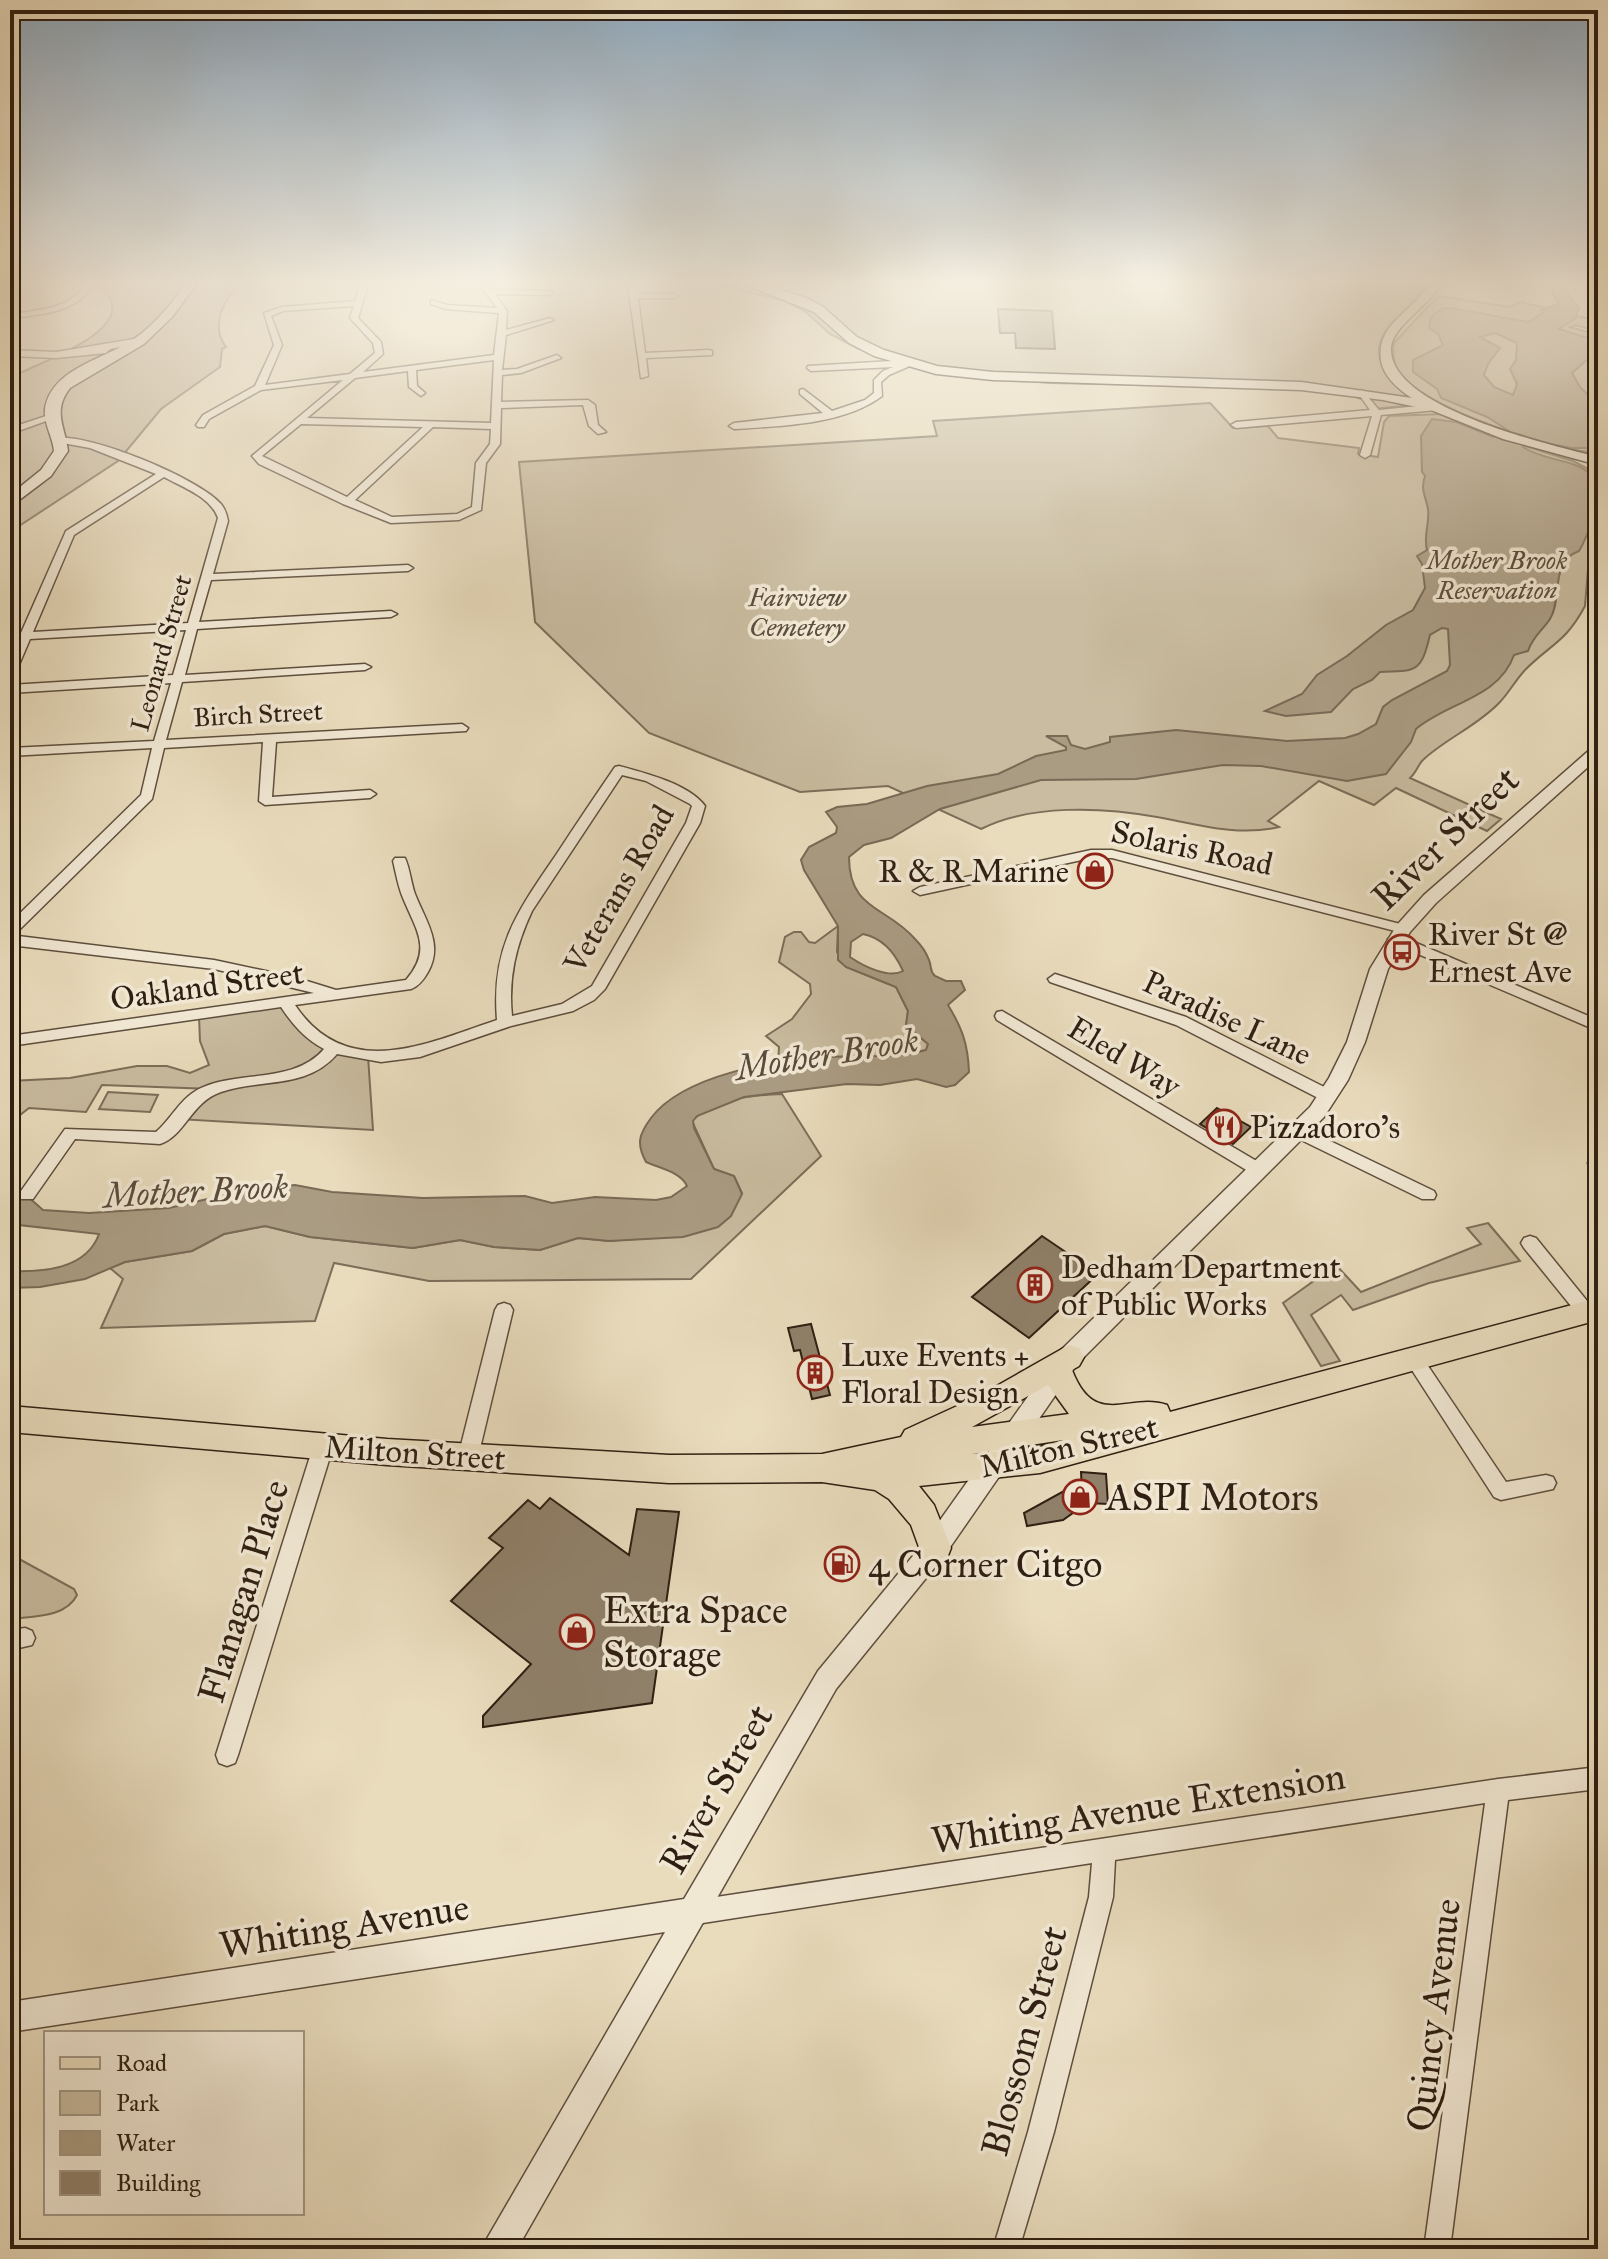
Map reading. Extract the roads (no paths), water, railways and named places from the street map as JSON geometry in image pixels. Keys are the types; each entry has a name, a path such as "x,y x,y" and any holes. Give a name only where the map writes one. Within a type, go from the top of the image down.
{"main road":[{"path":"10,503 51,467 61,451 52,417 57,394 61,390"},
{"path":"1336,390 1438,407"},
{"path":"1409,390 1438,407 1500,433 1598,461"},
{"path":"1383,396 1417,397"},
{"name":"Milton Street","path":"10,1419 323,1447 669,1469 991,1467 1040,1460 1592,1311"},
{"path":"1063,1364 1060,1382 1074,1401 1107,1421"},
{"path":"935,1548 928,1523 912,1500 876,1466 1063,1364"},
{"name":"Milton Street","path":"876,1466 1012,1436 1267,1397"}],"street":[{"path":"201,425 206,417 255,390"},
{"path":"338,390 259,453 257,459 347,502 400,521 468,515 477,508 481,463 495,444 499,390"},
{"path":"418,390 421,393"},
{"path":"734,426 774,424 829,413 872,401 878,390"},
{"path":"803,392 829,413"},
{"path":"1362,393 1377,413"},
{"path":"499,405 585,402 590,405 594,426 601,432"},
{"path":"1236,425 1438,407"},
{"path":"1365,455 1377,413"},
{"path":"10,431 52,417"},
{"path":"300,421 496,426"},
{"path":"347,502 430,425"},
{"name":"Leonard Street","path":"10,931 95,845 144,802 222,527 222,515 209,499 162,474 94,445 60,440"},
{"path":"10,672 74,529 162,474"},
{"path":"208,577 408,568"},
{"path":"10,637 391,614"},
{"path":"10,689 365,667"},
{"name":"Birch Street","path":"10,752 462,728"},
{"path":"270,737 265,801 370,794"},
{"name":"River Street","path":"498,2249 810,1705 935,1548 1063,1364 1299,1132 1328,1096 1349,1059 1379,969 1399,934 1430,899 1598,750"},
{"name":"Veterans Road","path":"286,1004 305,1031 334,1048 368,1056 401,1056 438,1047 505,1023 568,1008 590,997 598,989 693,823 699,806 695,801 650,778 619,770 525,911 513,935 503,979 505,1023"},
{"name":"Solaris Road","path":"920,891 1091,854 1112,854 1399,934 1595,1020"},
{"name":"Oakland Street","path":"10,1041 411,984 427,962 430,944 409,896 400,861"},
{"path":"10,940 231,967 285,978 339,995"},
{"name":"Paradise Lane","path":"1055,979 1181,1021 1328,1096"},
{"name":"Eled Way","path":"1002,1016 1259,1170"},
{"path":"27,1195 71,1133 160,1138 185,1107 201,1094 225,1085 312,1070 326,1061 334,1048"},
{"path":"1299,1132 1428,1195"},
{"path":"1530,1243 1592,1311"},
{"path":"468,1457 504,1310"},
{"path":"1414,1359 1501,1491 1546,1483"},
{"name":"Flanagan Place","path":"227,1755 323,1447"},
{"name":"Whiting Avenue Extension","path":"690,1913 1498,1790 1598,1778"},
{"name":"Quincy Avenue","path":"1437,2249 1498,1790"},
{"name":"Blossom Street","path":"1006,2249 1041,2132 1101,1897 1104,1850"},
{"name":"Whiting Avenue","path":"10,2017 690,1913"}],"water":[{"path":"1438,390 1502,390 1513,395 1515,390 1583,390 1598,405 1598,448 1572,448 1534,441 1523,447 1586,471 1594,479 1597,492 1595,511 1579,551 1570,556 1560,572 1550,619 1528,651 1514,655 1507,669 1485,690 1416,729 1411,742 1386,774 1347,781 1261,766 1223,765 1136,779 1041,780 940,809 891,838 864,845 849,857 855,888 862,898 917,941 935,976 946,981 961,981 965,990 948,1005 963,1037 969,1072 955,1085 946,1087 917,1079 880,1085 847,1084 744,1097 697,1116 693,1121 694,1128 714,1169 734,1176 742,1194 731,1216 718,1227 683,1237 609,1241 578,1238 540,1250 494,1247 460,1240 413,1248 310,1237 265,1226 224,1234 192,1251 125,1262 85,1279 40,1287 10,1288 10,1271 36,1271 74,1262 93,1246 99,1234 10,1224 10,1193 26,1195 43,1210 89,1213 169,1208 250,1189 295,1185 332,1192 423,1198 525,1196 552,1203 595,1197 656,1200 671,1197 687,1186 675,1174 646,1162 640,1144 642,1134 651,1118 666,1103 685,1091 732,1072 783,1061 890,1056 926,1050 928,1044 906,1025 908,1011 896,987 846,967 838,960 838,926 801,860 809,847 836,833 837,827 826,812 837,807 867,804 927,786 998,774 1036,756 1066,750 1066,747 1046,736 1067,736 1071,745 1085,749 1110,742 1110,737 1176,730 1287,741 1345,738 1376,724 1383,707 1392,700 1447,671 1450,665 1448,629 1442,628 1430,635 1423,657 1415,667 1380,672 1372,680 1353,689 1331,712 1286,716 1265,711 1302,694 1317,675 1386,625 1413,610 1425,588 1422,564 1417,556 1427,550 1428,509 1423,489 1425,476 1422,472 1421,436 1432,419 1456,422 1493,437 1509,431 1487,417 1441,398","holes":["863,934 888,947 903,971 884,972 850,957 851,942"]}],"place":[{"name":"R & R Marine","path":"1095,871"},
{"name":"River St @ Ernest Ave","path":"1402,952"},
{"name":"Pizzadoro's","path":"1224,1127"},
{"name":"Dedham Department of Public Works","path":"1035,1285"},
{"name":"Luxe Events + Floral Design","path":"815,1373"},
{"name":"ASPI Motors","path":"1080,1497"},
{"name":"4 Corner Citgo","path":"842,1564"},
{"name":"Extra Space Storage","path":"577,1632"}],"park label":[{"name":"Mother Brook Reservation","path":"1497,575"},
{"name":"Fairview Cemetery","path":"797,612"}],"water label":[{"name":"Mother Brook","path":"827,1054"},
{"name":"Mother Brook","path":"196,1191"}]}
